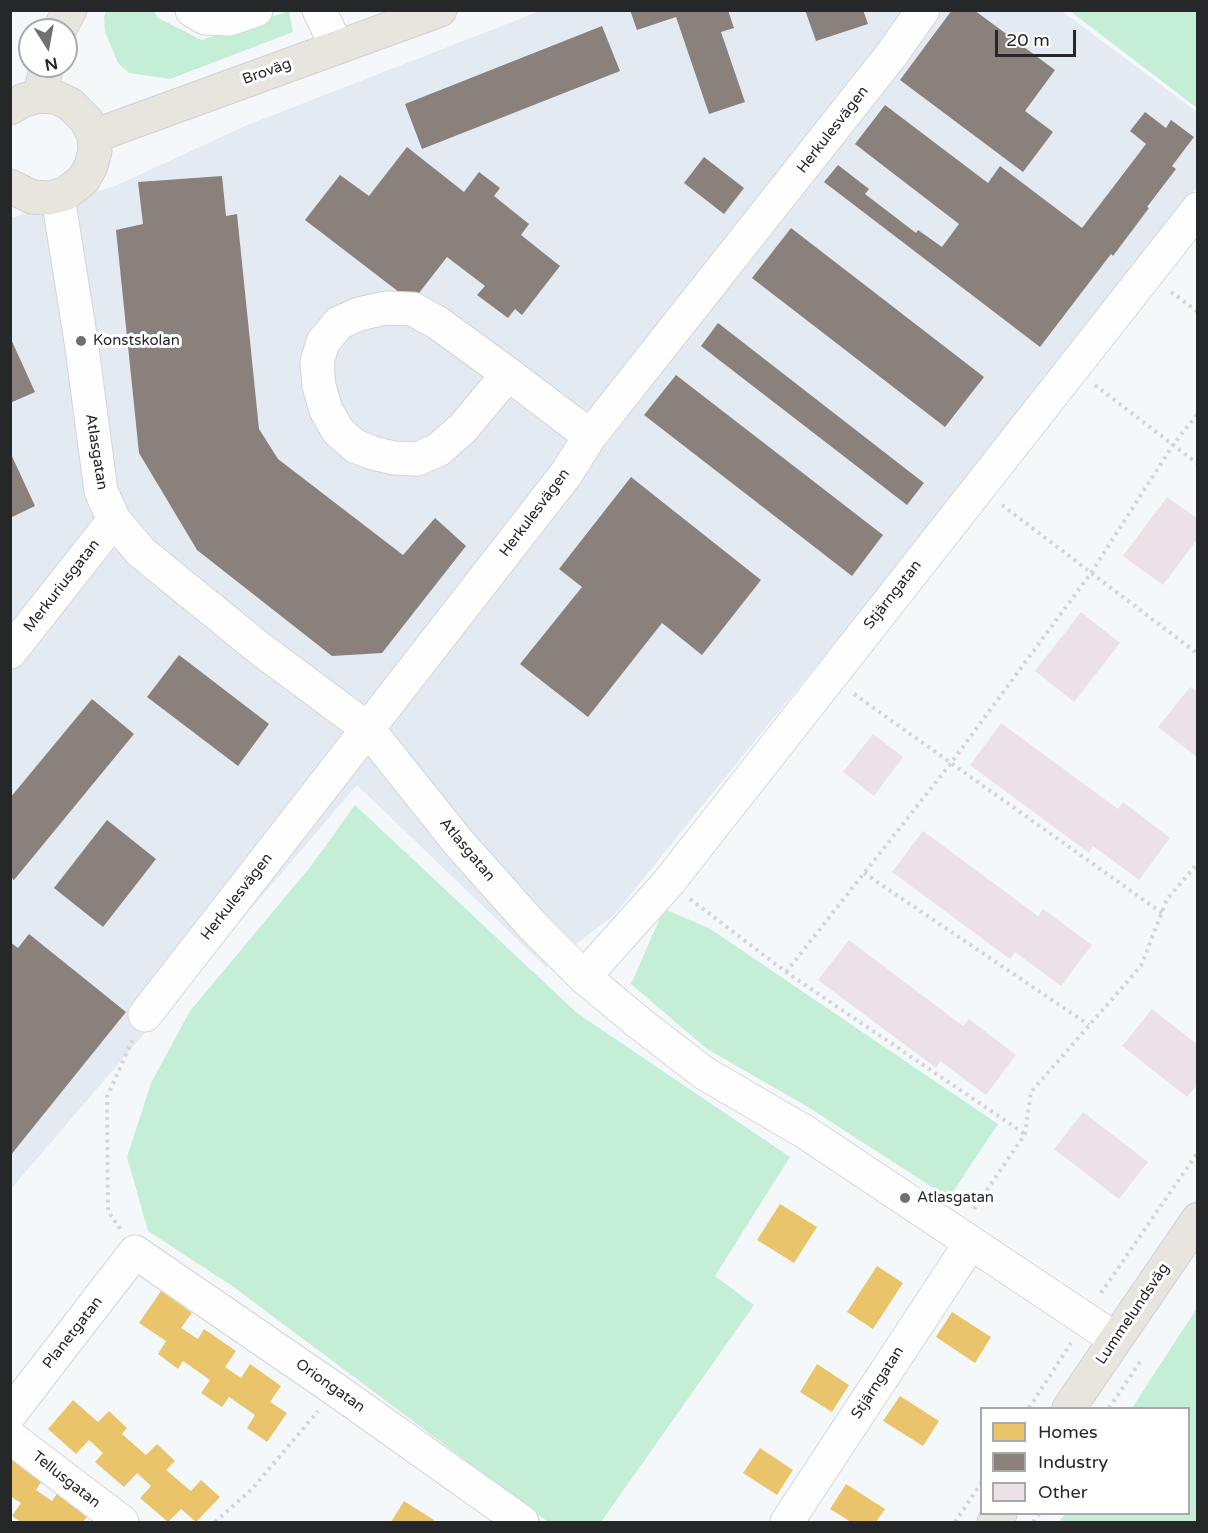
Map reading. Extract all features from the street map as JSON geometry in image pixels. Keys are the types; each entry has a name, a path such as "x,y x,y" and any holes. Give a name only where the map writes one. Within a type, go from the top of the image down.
{"main road":[{"name":"Broväg","path":"94,136 440,10"},
{"path":"10,186 32,197 58,196 78,185 88,173 93,159 94,136 87,121 70,104 32,90"},
{"name":"Lummelundsväg","path":"1070,1407 1197,1219"}],"street":[{"path":"192,10 205,18 229,19 256,10"},
{"path":"319,10 337,47"},
{"name":"Herkulesvägen","path":"145,1015 566,474 590,436 892,54 923,10"},
{"name":"Atlasgatan","path":"58,196 101,491 114,520 150,559 259,648 368,729 459,843 533,926 584,977 704,1073 814,1138 1115,1340"},
{"name":"Stjärngatan","path":"584,977 668,883 1197,209"},
{"path":"508,374 463,428 438,450 417,459 394,458 355,446 338,431 326,410 319,386 317,362 323,342 339,323 358,314 385,308 413,309 438,323 508,374 590,436"},
{"name":"Merkuriusgatan","path":"10,651 114,520"},
{"name":"Stjärngatan","path":"787,1522 963,1239"},
{"name":"Oriongatan","path":"135,1252 336,1390 505,1518"},
{"name":"Planetgatan","path":"10,1414 135,1252"},
{"name":"Tellusgatan","path":"10,1437 122,1522"}],"path":[{"path":"1072,369 1197,464"},
{"path":"786,972 951,763 1091,573 1173,445 1197,413"},
{"path":"978,487 1197,654"},
{"path":"829,677 1162,913"},
{"path":"963,1239 1025,1134 1031,1092 1141,966 1167,900 1197,863"},
{"path":"864,873 1089,1025"},
{"path":"668,883 786,972 1025,1134"},
{"path":"135,1252 108,1211 106,1097 145,1015"},
{"path":"1030,1407 1085,1319 1197,1152"},
{"path":"214,1522 252,1489 336,1390"}],"shaded area":[{"path":"540,11 1062,11 1197,112 1197,187 1177,210 1132,276 613,916 546,967 357,785 11,1189 11,218 115,186 245,126"}],"green space":[{"path":"106,11 154,11 158,18 202,40 289,11 293,32 170,79 129,73 118,63 105,32"},
{"path":"1070,11 1197,11 1197,108"},
{"path":"355,805 577,1013 790,1157 715,1276 754,1305 601,1522 548,1522 235,1288 148,1231 127,1157 151,1083 190,1011 311,866"},
{"path":"664,909 709,928 998,1124 949,1198 808,1107 707,1049 631,984"},
{"path":"1197,1308 1197,1522 1059,1522 1064,1515 1190,1515 1190,1407 1133,1407"}],"building: Homes":[{"path":"780,1204 817,1227 794,1263 757,1240"},
{"path":"877,1266 903,1283 873,1329 847,1312"},
{"path":"161,1291 192,1313 181,1328 198,1339 204,1329 236,1351 225,1367 241,1378 250,1364 281,1386 270,1402 287,1413 267,1442 247,1428 255,1415 229,1397 222,1407 201,1393 210,1380 183,1361 178,1369 158,1354 166,1341 139,1323"},
{"path":"952,1312 991,1337 975,1363 936,1337"},
{"path":"817,1364 849,1385 832,1412 800,1392"},
{"path":"900,1396 939,1421 923,1446 883,1421"},
{"path":"73,1400 98,1422 109,1411 127,1428 122,1434 146,1455 157,1444 175,1461 166,1470 191,1491 201,1480 220,1497 196,1522 181,1509 168,1522 140,1498 151,1486 137,1473 124,1487 95,1462 103,1453 89,1440 76,1454 48,1429"},
{"path":"760,1448 793,1470 777,1495 743,1473"},
{"path":"15,1452 46,1474 36,1490 52,1501 59,1491 90,1513 83,1522 21,1522 12,1516 21,1503 10,1496 10,1458"},
{"path":"846,1484 885,1509 876,1522 851,1522 830,1509"},
{"path":"404,1501 434,1520 433,1522 391,1522"}],"building: Industry":[{"path":"630,10 728,10 734,28 721,32 745,102 709,114 676,17 637,30"},
{"path":"805,10 863,10 868,24 816,41"},
{"path":"952,10 974,10 1055,70 1025,111 1053,132 1023,172 900,80"},
{"path":"602,26 620,71 422,149 405,104"},
{"path":"885,105 988,183 1000,166 1082,228 1146,144 1130,131 1145,112 1166,128 1171,120 1194,137 1172,166 1176,169 1147,207 1149,208 1040,347 824,182 838,165 869,189 865,194 916,233 918,230 942,247 959,224 855,144"},
{"path":"407,147 464,192 479,172 500,188 494,196 529,224 521,235 560,266 522,315 515,309 508,318 477,295 485,286 447,257 412,302 305,220 340,175 369,196"},
{"path":"704,157 744,188 724,214 684,183"},
{"path":"222,176 226,216 237,214 259,429 278,459 403,555 435,518 466,546 382,653 332,656 197,550 139,453 116,230 143,224 138,182"},
{"path":"791,228 984,377 945,427 752,278"},
{"path":"718,323 924,483 907,505 701,346"},
{"path":"10,337 35,392 10,403"},
{"path":"676,375 883,535 852,576 644,415"},
{"path":"10,452 35,506 10,518"},
{"path":"631,477 761,580 702,655 662,623 588,717 520,664 582,587 559,569"},
{"path":"179,655 269,724 238,766 147,697"},
{"path":"92,699 134,734 14,880 10,877 10,798"},
{"path":"107,820 156,859 103,927 54,888"},
{"path":"29,934 126,1012 10,1156 10,942 18,948"}],"building: Other":[{"path":"1167,497 1198,519 1198,538 1163,585 1123,556"},
{"path":"1081,612 1120,643 1074,702 1035,671"},
{"path":"1190,687 1198,692 1198,758 1158,727"},
{"path":"1001,723 1118,809 1123,802 1170,838 1139,880 1093,846 1089,853 970,765"},
{"path":"873,734 903,757 874,796 843,772"},
{"path":"923,831 1038,916 1043,909 1092,945 1061,986 1015,952 1010,959 892,872"},
{"path":"849,940 963,1026 969,1019 1016,1055 986,1095 940,1061 936,1068 818,980"},
{"path":"1152,1009 1198,1045 1198,1084 1187,1097 1122,1046"},
{"path":"1083,1112 1148,1162 1119,1199 1054,1149"}],"place":[{"name":"Konstskolan","path":"81,341"},
{"name":"Atlasgatan","path":"905,1198"}]}
